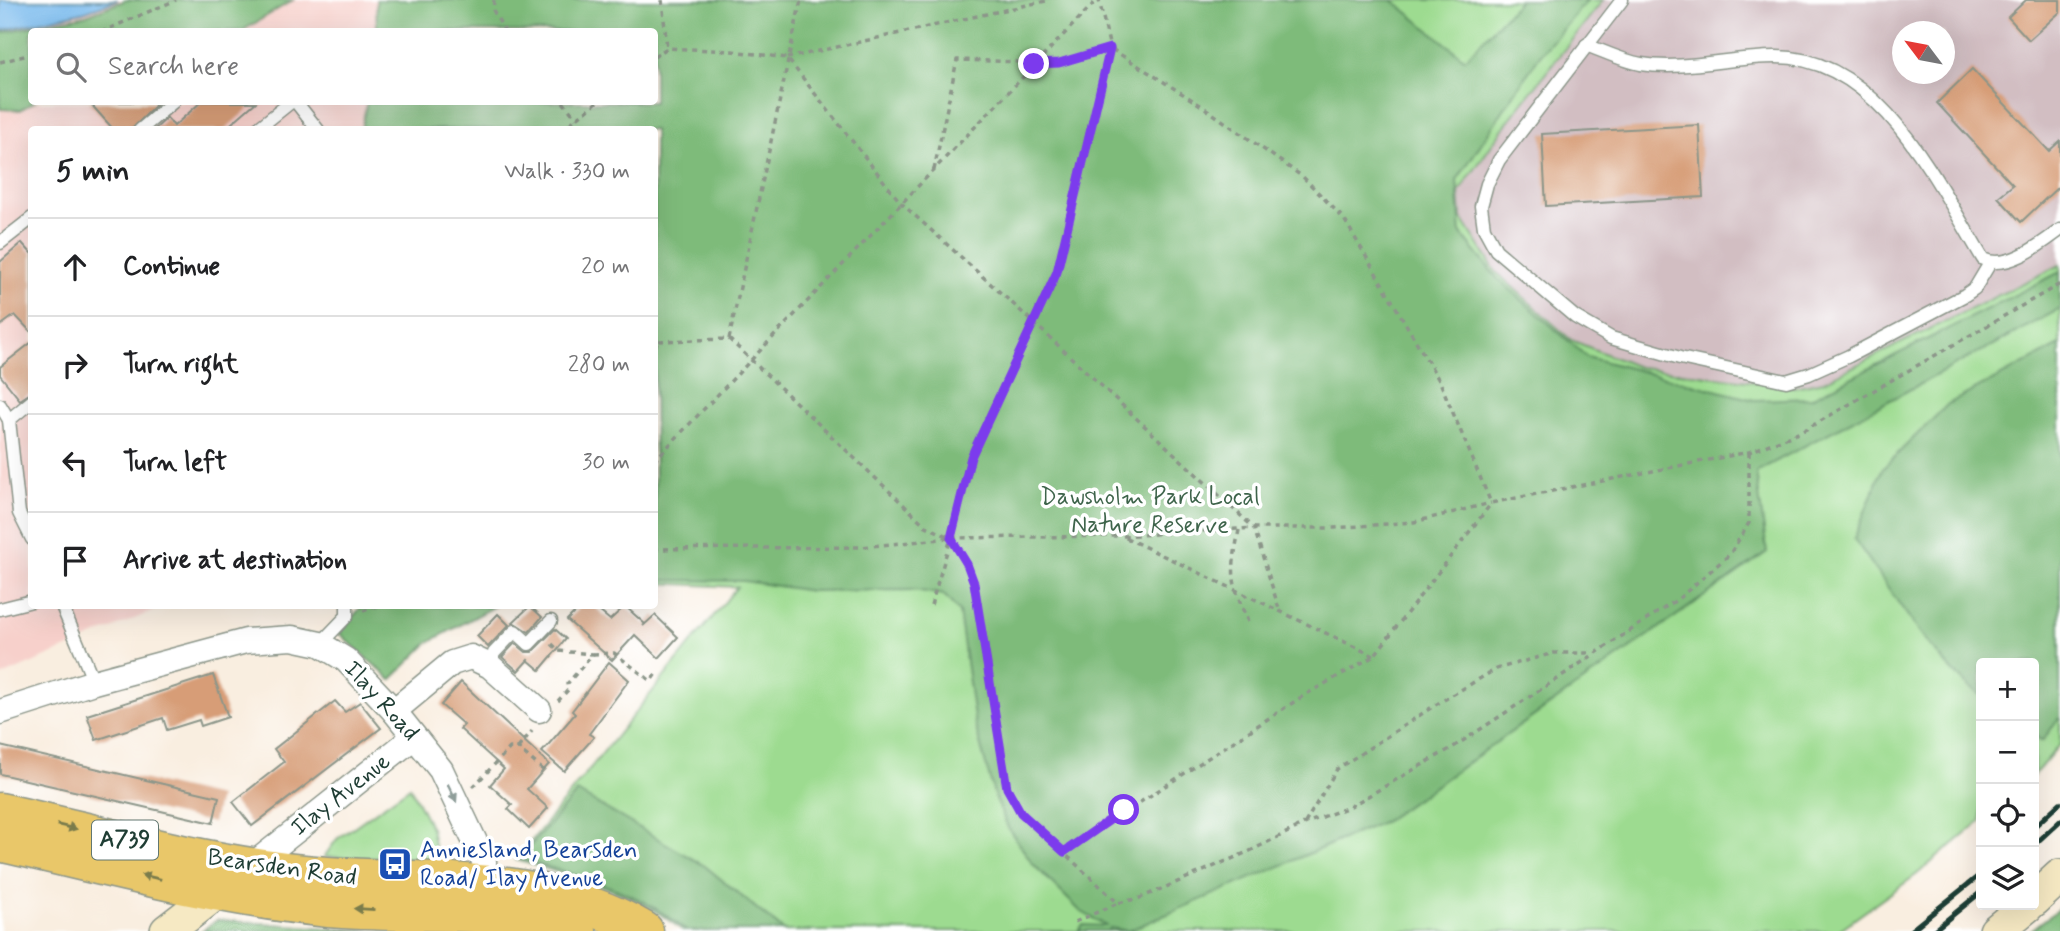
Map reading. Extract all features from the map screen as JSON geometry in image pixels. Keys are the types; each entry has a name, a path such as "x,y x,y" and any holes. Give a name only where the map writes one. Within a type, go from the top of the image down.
{"main road":[{"name":"Bearsden Road","path":"0,812 250,867 484,901 540,922 577,931"},
{"name":"Bearsden Road","path":"0,842 218,892 331,908 484,901 550,892 620,917 644,931"}],"street":[{"name":"Ilay Road","path":"0,712 94,682 246,641 292,638 320,644 346,660 394,711 441,770 484,861 484,901"},
{"path":"394,711 452,663 471,657 490,666 542,715"},
{"name":"Ilay Avenue","path":"167,931 414,737"},
{"path":"2039,895 2060,876"},
{"path":"1996,931 2022,910"}],"lane":[{"path":"1622,0 1499,160 1487,184 1481,206 1484,228 1496,250 1512,267 1591,328 1611,338 1679,358 1786,381 1849,356 1965,296 1975,288 1990,263"},
{"path":"1586,44 1641,64 1777,57 1801,59 1838,71 1899,127 1943,190 1983,259 1990,263 2004,262 2060,230"},
{"path":"145,126 169,105"},
{"path":"261,126 289,105"},
{"path":"296,105 314,126"},
{"path":"0,243 28,221"},
{"path":"9,420 28,404"},
{"path":"0,405 9,420 19,513 28,531"},
{"path":"0,609 28,602"},
{"path":"63,609 94,682"},
{"path":"320,644 347,617 348,609"},
{"path":"490,666 494,653 515,631 529,644 551,621"}],"path":[{"path":"110,28 176,0"},
{"path":"494,0 493,10 503,28"},
{"path":"662,0 667,48"},
{"path":"729,339 801,0"},
{"path":"658,54 667,48 732,51 787,58 1050,0"},
{"path":"931,606 971,457 1057,272 1110,48 1098,0"},
{"path":"658,457 1098,0"},
{"path":"934,170 957,60 1059,63 1110,48 1202,106 1303,177 1344,219 1440,382 1491,503"},
{"path":"0,62 28,55"},
{"path":"787,58 901,202 1033,321 1254,528 1280,612"},
{"path":"565,105 576,118"},
{"path":"567,126 593,105"},
{"path":"658,548 861,547 951,538 1122,536 1254,528 1334,528 1414,522 1491,503 1749,452 1801,432 1994,319 2060,284"},
{"path":"659,341 729,339 926,526 951,538 967,564 974,583 1007,788 1021,813 1118,903"},
{"path":"1075,922 1238,857 1304,824 1349,807 1455,746 1678,599 1730,554 1749,523 1749,452"},
{"path":"1064,852 1303,696 1374,656 1491,503"},
{"path":"1239,530 1231,571 1234,590 1250,626"},
{"path":"1122,536 1374,656"},
{"path":"559,651 614,653 651,681 657,672"},
{"path":"1304,824 1337,769 1496,669 1554,653 1594,653"},
{"path":"518,748 593,654"},
{"path":"475,786 510,748 518,748 543,770"}],"shaded area":[{"path":"0,0 416,0 414,28 28,28 28,105 410,105 408,126 28,126 28,609 157,609 0,677"},
{"path":"1588,0 2060,0 2060,272 1811,398 1754,400 1587,357 1497,278 1461,234 1457,180"}],"green space":[{"path":"126,0 293,0 247,28 28,28 29,105 20,110 0,109 0,33 86,15"},
{"name":"Dawsholm Park Local Nature Reserve","path":"376,0 1392,0 1465,59 1520,0 1588,0 1540,55 1457,180 1461,234 1497,278 1587,357 1754,400 1811,398 2060,272 2060,309 1756,472 1767,552 1385,821 1128,931 1110,928 1109,931 1078,931 1083,925 1107,926 1080,911 1033,864 1008,828 994,794 975,725 959,612 944,595 914,590 811,591 744,581 658,580 658,126 362,126 366,105 658,105 658,28 377,28"},
{"name":"Dawsholm Park Local Nature Reserve","path":"416,0 1603,0 1509,120 1459,192 1461,217 1496,272 1571,340 1638,367 1794,387 1824,381 2060,265 2060,744 2039,769 2039,658 1976,658 1976,825 1916,875 1838,931 683,931 665,917 625,896 516,860 737,587 658,583 658,126 443,126 628,105 658,105 658,28 624,28"},
{"path":"2060,345 2060,717 2042,741 2039,739 2039,658 1976,658 1976,692 1928,643 1854,539 1882,469 1948,404"},
{"path":"359,609 490,609 429,642 391,680 339,633"},
{"path":"410,787 431,828 437,860 324,857 337,839"},
{"path":"577,792 705,866 784,931 686,931 668,917 628,894 519,859"},
{"path":"2060,907 2060,931 2030,931 2058,909"},
{"path":"217,920 370,931 202,931"}],"water":[{"path":"0,0 118,0 83,12 0,31"}],"building":[{"path":"2026,0 2060,0 2060,12 2029,40 2008,17"},
{"path":"1972,69 2049,151 2060,141 2060,185 2021,222 1998,197 2013,185 1937,103"},
{"path":"92,105 156,105 135,126 110,126"},
{"path":"198,105 253,105 229,126 174,126"},
{"path":"167,118 174,126 158,126"},
{"path":"1699,125 1703,197 1546,206 1542,134"},
{"path":"22,243 28,250 28,329 15,315 0,326 0,262"},
{"path":"28,345 28,395 20,400 0,375 0,367"},
{"path":"527,609 533,609 542,617 529,632 513,622"},
{"path":"578,609 597,609 610,620 622,609 628,609 645,624 643,626 655,615 678,637 659,658 635,635 612,660 567,620"},
{"path":"498,614 509,625 488,647 477,636"},
{"path":"555,629 566,639 540,670 528,660 518,671 502,657 515,643 526,652 532,652"},
{"path":"609,662 629,680 589,734 594,737 564,771 542,752 575,714 572,711"},
{"path":"213,675 228,717 201,726 199,720 167,730 163,718 96,740 87,715"},
{"path":"461,682 549,764 527,789 548,808 529,829 508,809 512,805 490,785 504,769 460,729 464,725 441,705"},
{"path":"335,701 345,712 360,702 381,728 252,826 233,802 284,762 274,749"},
{"path":"0,746 219,797 213,823 0,774"}],"railway":[{"path":"2039,822 2060,803"},
{"path":"2039,840 2060,821"},
{"path":"1910,931 1976,878"},
{"path":"1933,931 1976,896"}],"place":[{"name":"Anniesland, Bearsden Road/ Ilay Avenue","path":"395,864"}],"route":[{"path":"1034,64 1059,63 1110,48 1057,272 971,457 962,505 951,538 967,564 974,583 1007,788 1021,813 1064,852 1124,810"}]}
